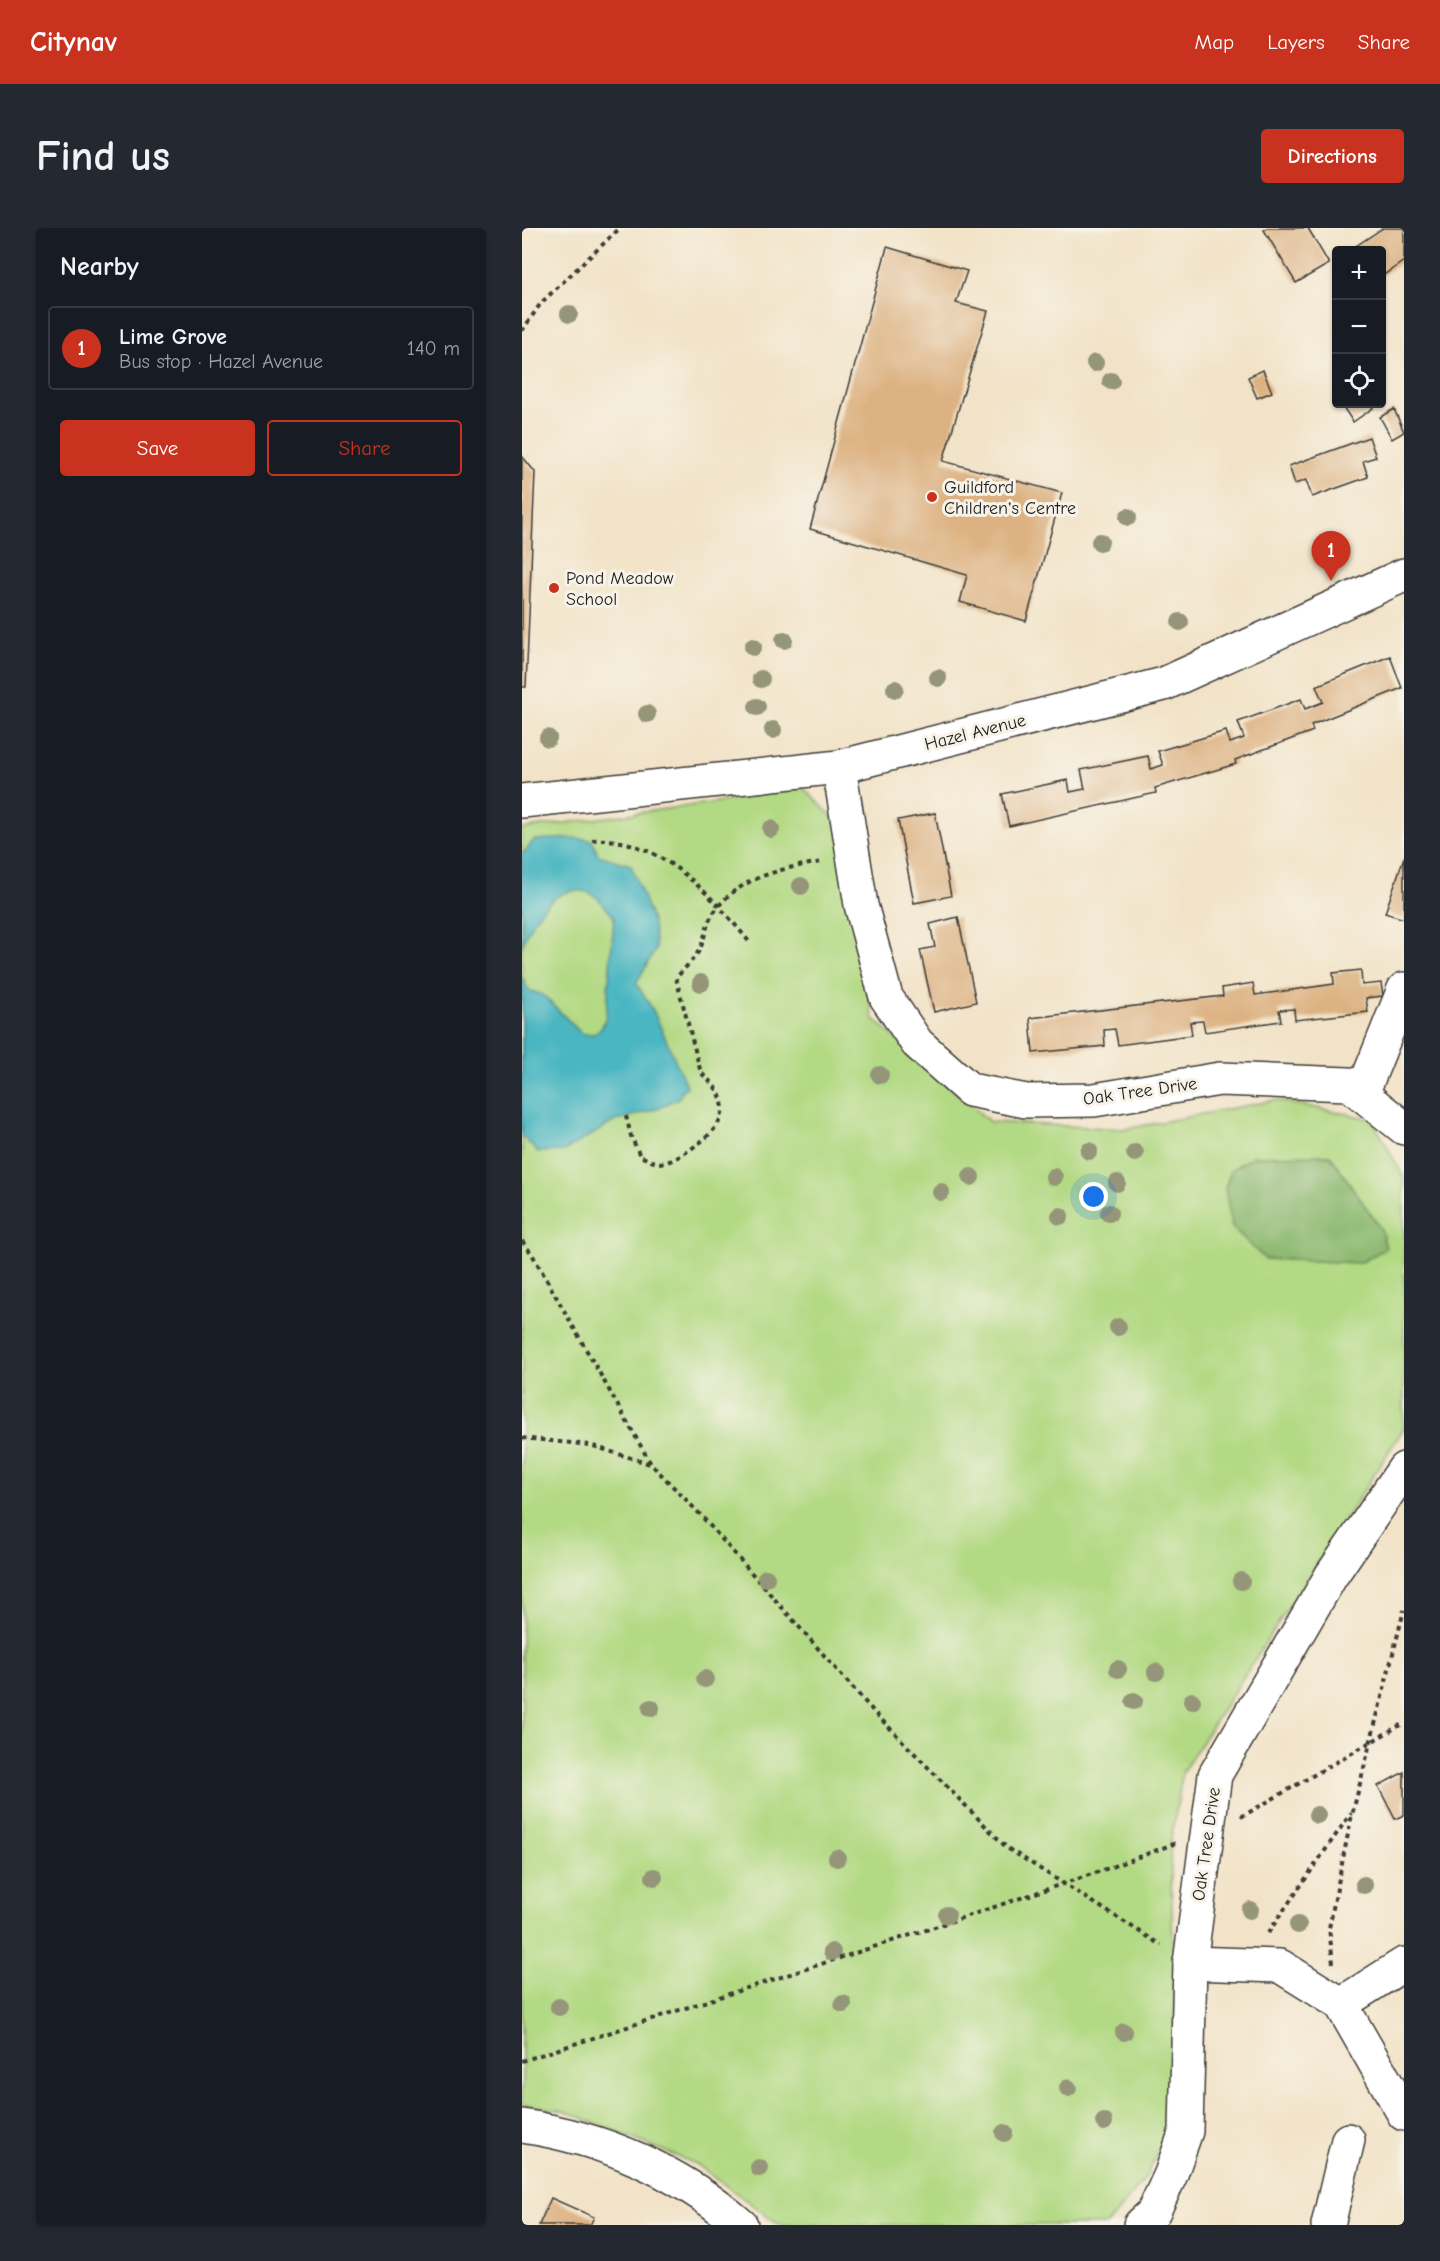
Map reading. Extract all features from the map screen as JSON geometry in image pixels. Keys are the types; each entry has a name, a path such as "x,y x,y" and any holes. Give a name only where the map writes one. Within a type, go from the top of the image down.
{"street":[{"name":"Hazel Avenue","path":"522,801 838,767 1164,684 1404,575"},
{"name":"Oak Tree Drive","path":"838,767 861,905 886,997 916,1043 970,1090 1026,1101 1094,1100 1220,1079 1349,1084 1404,1128"},
{"path":"1362,1094 1404,988"},
{"name":"Oak Tree Drive","path":"1154,2221 1186,2131 1190,1964 1209,1835 1215,1775 1331,1576 1404,1469"},
{"path":"1190,1964 1280,1966 1349,1999 1402,2106"},
{"path":"1349,1999 1404,1964"},
{"path":"522,2126 552,2130 606,2146 661,2169 721,2208 741,2225"},
{"path":"1328,2225 1348,2140"}],"path":[{"path":"522,331 540,303 620,228"},
{"path":"592,840 610,839 654,855 705,889 751,944"},
{"path":"626,1116 631,1136 640,1156 657,1163 678,1158 715,1131 724,1112 722,1099 714,1083 701,1073 676,978 699,950 713,914 757,878 795,866 854,858"},
{"path":"522,1241 532,1254 651,1464 697,1511 874,1712 1007,1848 1190,1964"},
{"path":"522,1438 590,1445 651,1464"},
{"path":"1349,1999 1333,1963 1329,1928 1353,1810 1404,1610"},
{"path":"522,2061 1063,1884 1170,1844 1209,1835 1404,1723"},
{"path":"1245,1965 1353,1810"}],"green space":[{"path":"800,785 839,823 873,1018 990,1122 1126,1129 1275,1100 1372,1119 1404,1178 1404,1428 1183,1771 1170,1844 1178,2111 1146,2177 1107,2225 780,2225 696,2164 565,2111 522,2104 522,829 724,801"},
{"path":"1330,1155 1381,1229 1386,1248 1360,1263 1265,1259 1232,1227 1225,1188 1231,1170 1253,1156"}],"water":[{"path":"574,838 592,840 598,855 631,865 653,923 656,949 636,983 653,1010 687,1087 682,1090 680,1097 657,1109 615,1121 564,1151 538,1152 522,1136 522,976 528,990 543,995 582,1034 593,1034 601,1029 606,1016 614,917 595,896 582,891 570,891 548,903 532,924 522,948 522,855 534,840"}],"building":[{"path":"1267,228 1308,228 1329,264 1296,283 1264,230"},
{"path":"1383,228 1404,228 1404,261 1386,273 1386,246 1356,246"},
{"path":"887,247 967,271 956,303 988,311 943,461 1062,493 1026,621 960,602 967,575 810,529"},
{"path":"1263,370 1272,392 1257,398 1248,377"},
{"path":"1344,408 1373,408 1353,422"},
{"path":"1394,409 1404,432 1392,439 1380,417"},
{"path":"1369,437 1376,457 1363,461 1368,477 1312,497 1306,480 1295,484 1289,466"},
{"name":"Pond Meadow School","path":"522,456 535,472 526,687 522,687"},
{"path":"1390,656 1402,688 1311,725 1313,731 1235,760 1236,764 1155,788 1156,793 1009,826 1002,794 1068,780 1070,792 1085,789 1081,770 1148,756 1151,769 1163,765 1158,751 1226,731 1230,743 1244,738 1238,722 1301,699 1305,709 1323,702 1316,686"},
{"path":"935,813 951,896 914,903 898,820"},
{"path":"1404,857 1404,919 1385,913"},
{"path":"958,917 976,1002 934,1012 920,950 935,947 930,924"},
{"path":"1361,970 1362,985 1381,983 1383,996 1366,998 1368,1012 1295,1020 1294,1009 1279,1010 1281,1021 1205,1032 1203,1021 1190,1022 1192,1035 1118,1045 1115,1029 1104,1030 1105,1046 1033,1053 1030,1018 1223,996 1222,988 1253,983 1255,995 1334,984 1333,973"},
{"path":"1404,1772 1404,1815 1395,1819 1378,1786"},
{"path":"551,2198 594,2217 590,2225 539,2225"}],"place":[{"name":"Guildford Children's Centre","path":"932,497"},
{"name":"Lime Grove","path":"1331,581"},
{"name":"Pond Meadow School","path":"554,588"}]}
